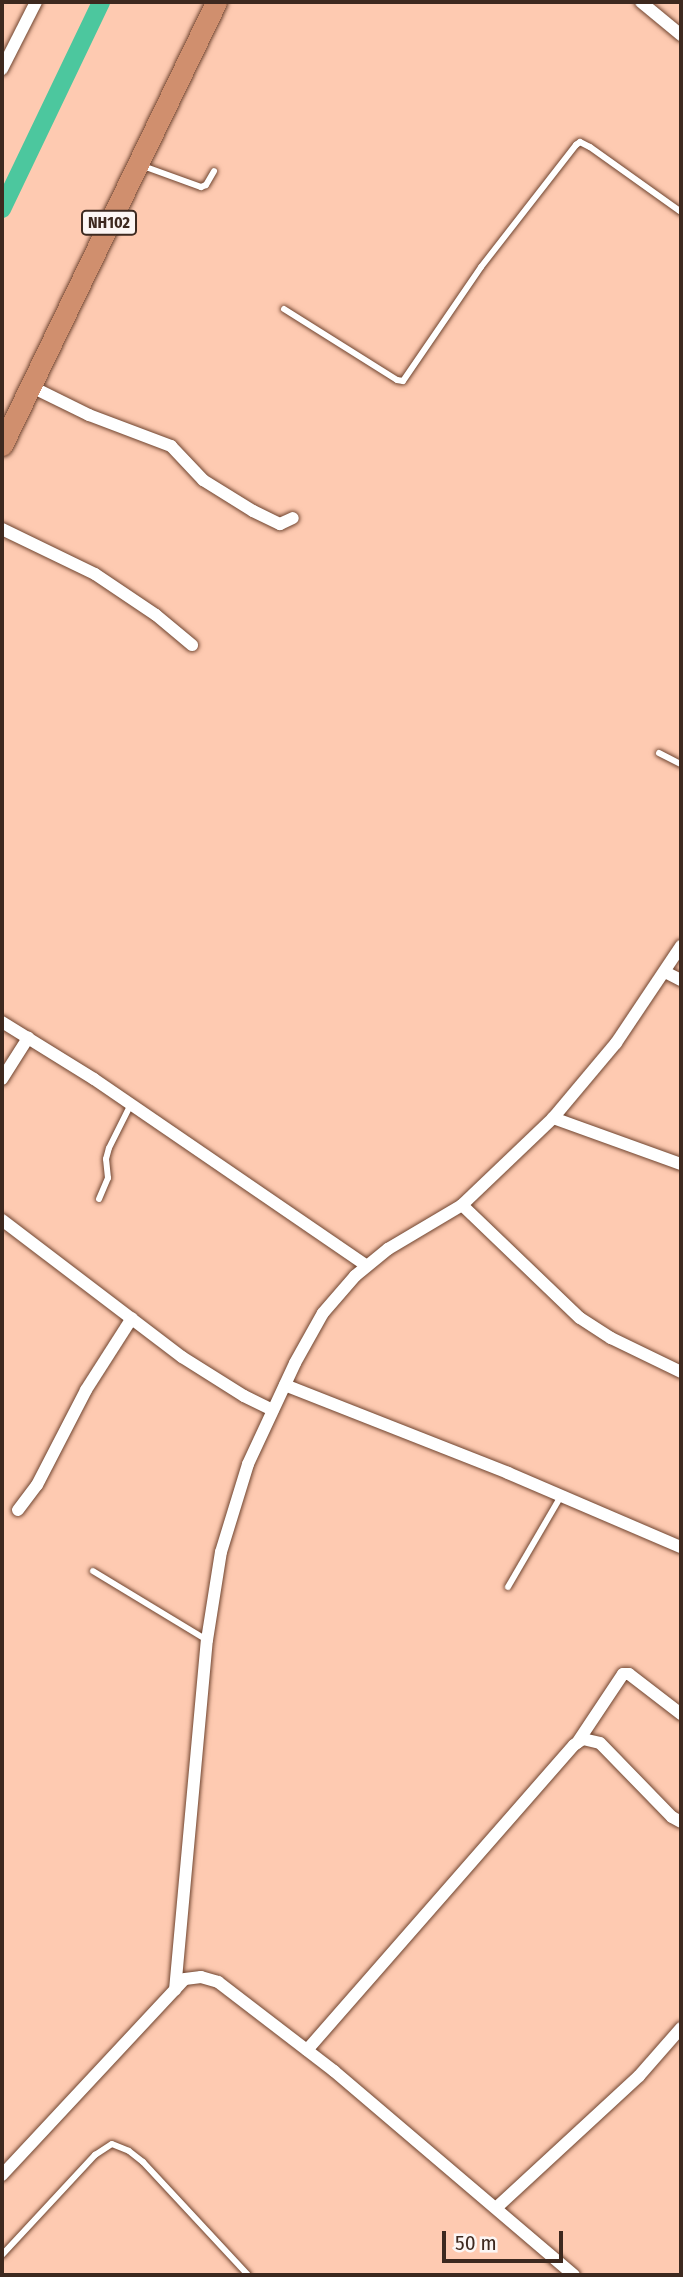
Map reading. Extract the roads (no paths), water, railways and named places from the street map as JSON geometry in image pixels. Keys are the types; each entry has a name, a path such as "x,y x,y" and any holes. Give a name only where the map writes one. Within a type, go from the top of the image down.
{"highway":[{"name":"NH102","path":"2,445 216,2"}],"street":[{"path":"2,69 36,2"},
{"path":"641,2 681,35"},
{"path":"30,386 89,415 171,446 202,480 253,512 280,524 293,518"},
{"path":"2,529 95,574 156,615 192,645"},
{"path":"175,1990 207,1640 221,1552 248,1464 285,1385 323,1313 366,1265 462,1205 553,1118 616,1043 681,947"},
{"path":"665,972 681,980"},
{"path":"2,1022 131,1104 366,1265"},
{"path":"2,1079 28,1038"},
{"path":"553,1118 681,1164"},
{"path":"462,1205 580,1318 611,1338 681,1373"},
{"path":"2,1220 214,1378 273,1410"},
{"path":"18,1510 37,1485 86,1390 132,1318"},
{"path":"285,1385 681,1547"},
{"path":"307,2050 577,1743 623,1674 629,1674 681,1714"},
{"path":"577,1743 592,1739 600,1743 681,1822"},
{"path":"2,2175 185,1979 194,1976 218,1982 307,2050 574,2275"},
{"path":"496,2208 631,2083 681,2028"}],"lane":[{"path":"284,309 397,380 403,381 488,258 580,142 681,212"},
{"path":"138,164 201,187 206,185 214,171"},
{"path":"659,753 681,764"},
{"path":"99,1199 108,1178 106,1159 109,1148 131,1104"},
{"path":"508,1587 561,1496"},
{"path":"93,1571 207,1640"},
{"path":"2,2255 95,2155 112,2144 129,2151 143,2162 248,2275"}],"waterway":[{"path":"2,209 101,2"}]}
